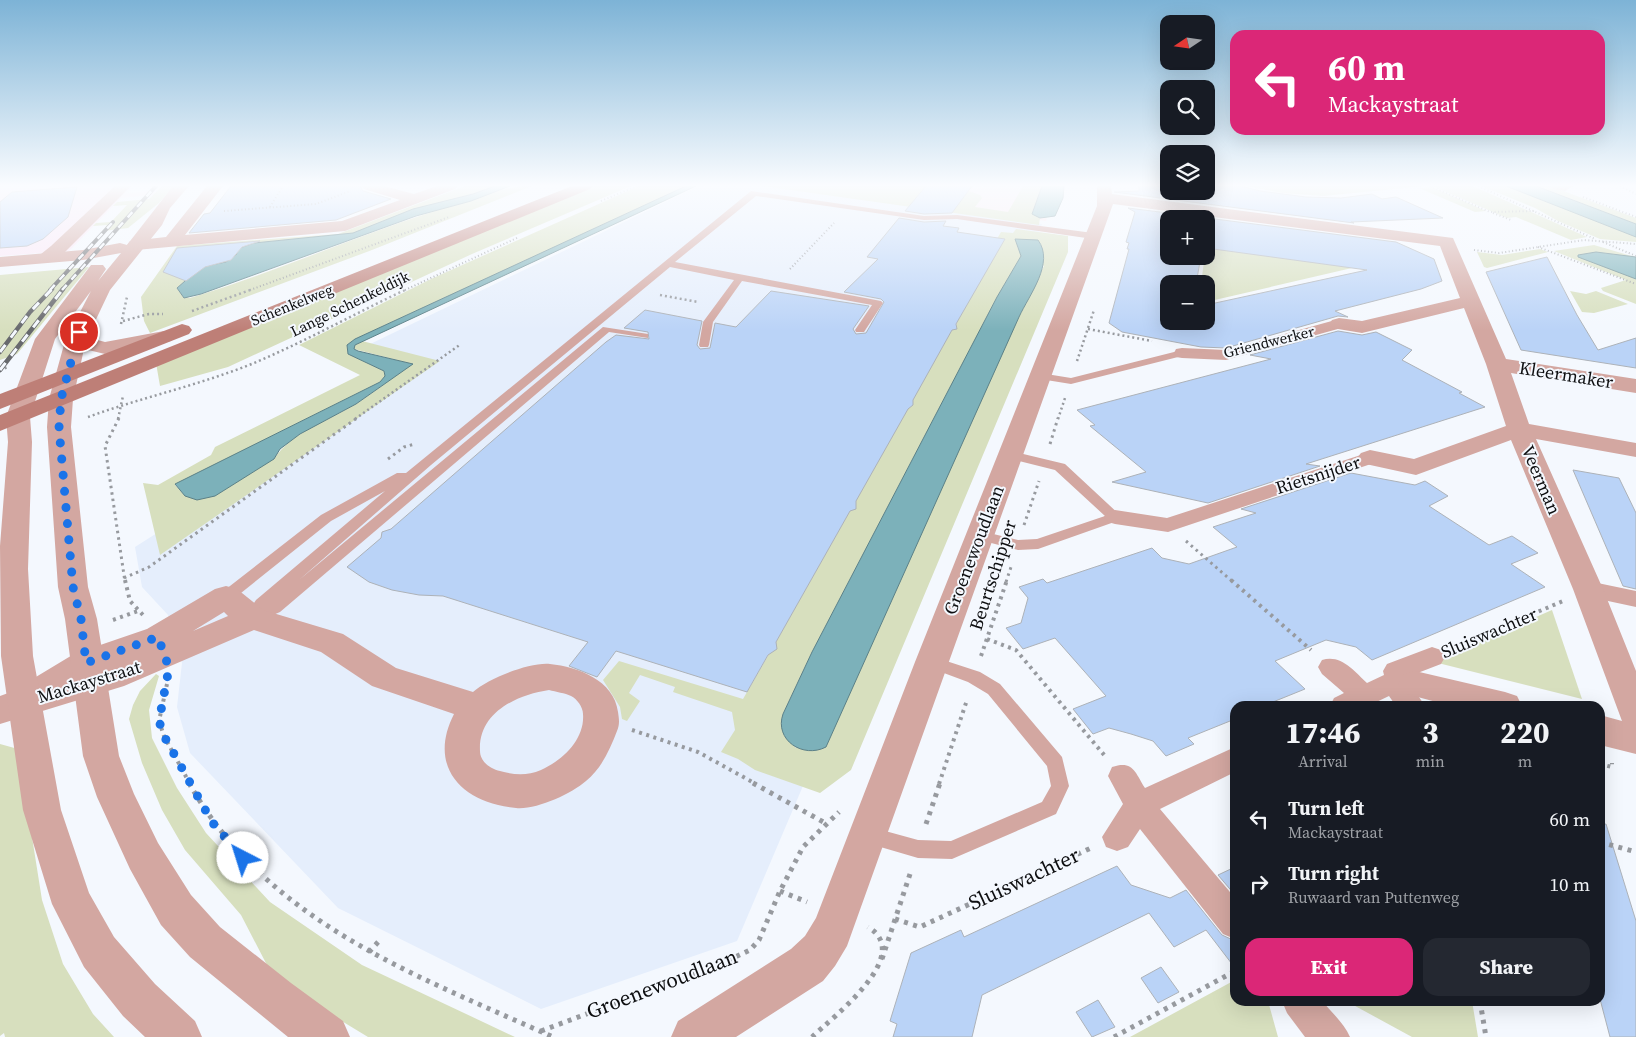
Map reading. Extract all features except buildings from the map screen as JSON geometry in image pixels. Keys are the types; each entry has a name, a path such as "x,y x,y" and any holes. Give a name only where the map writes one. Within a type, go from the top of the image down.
{"main road":[{"name":"Schenkelweg","path":"213,318 434,234"},
{"name":"Schenkelweg","path":"27,392 65,387 460,234"},
{"name":"Schenkelweg","path":"6,414 65,387 166,336 193,318"}],"street":[{"path":"0,262 51,254 72,234"},
{"path":"134,234 101,289 75,341 65,387 59,428 73,587 81,619 101,756 116,797 144,856 176,910 205,942 276,1000 327,1037"},
{"path":"142,234 125,250 45,339 27,392 6,414 20,442 8,485 17,656 12,706 56,858 73,904 99,952 139,1000 179,1037"},
{"path":"171,242 177,234"},
{"path":"0,255 51,254 83,256 171,242 253,234"},
{"path":"1378,234 1447,244"},
{"name":"Groenewoudlaan","path":"694,1037 806,966 820,951 832,931 931,662 981,536 1093,236"},
{"name":"Veerman","path":"1447,244 1497,364 1519,429 1588,588 1636,714"},
{"name":"Griendwerker","path":"1182,353 1226,355 1339,324 1362,326 1470,301"},
{"path":"79,332 86,343 105,348 166,336"},
{"name":"Kleermaker","path":"1497,364 1636,386"},
{"path":"1519,429 1636,450"},
{"name":"Rietsnijder","path":"1115,517 1168,525 1370,458 1416,467 1519,429"},
{"path":"1588,588 1636,599"},
{"path":"226,597 252,618 332,643 384,677 478,708"},
{"name":"Mackaystraat","path":"161,647 226,597"},
{"name":"Mackaystraat","path":"12,706 88,674 161,647 252,618"},
{"path":"1331,667 1393,689 1472,701"},
{"path":"1605,731 1636,739"},
{"path":"1117,836 1139,806 1230,761"},
{"path":"1122,776 1139,806 1230,917"},
{"path":"1303,1006 1325,1033 1332,1037"}],"lane":[{"path":"252,618 261,604 427,462 704,234"},
{"path":"1081,234 1093,236"},
{"path":"668,264 878,303 860,330"},
{"path":"704,345 708,322 740,278"},
{"path":"252,618 275,608 283,602 608,329 644,336"},
{"name":"Griendwerker","path":"1040,376 1070,381 1182,353"},
{"path":"1011,455 1060,467 1115,517"},
{"path":"226,597 326,518 427,462"},
{"name":"Rietsnijder","path":"981,536 1018,545 1038,544 1115,517"},
{"path":"867,835 918,849 952,850 1049,808 1060,786 1056,763 994,689 974,677 931,662"}],"path":[{"name":"Schenkelweg","path":"193,318 404,234"},
{"path":"775,284 823,234"},
{"path":"1584,234 1636,256"},
{"name":"Lange Schenkeldijk","path":"124,578 105,446 109,433 122,413 123,404 220,375 255,362 416,284 524,235"},
{"path":"1447,244 1499,253 1584,240 1636,244"},
{"path":"1538,247 1636,284"},
{"path":"638,289 719,307"},
{"path":"132,291 126,298 121,322 149,314 167,314"},
{"name":"Beurtschipper","path":"882,959 1094,309 1089,302"},
{"path":"462,344 149,567 124,578 130,601 148,619 169,668 159,721 164,736 183,774 212,822 243,858 282,893 323,924 369,952 553,1037"},
{"path":"1168,525 1331,667"},
{"name":"Sluiswachter","path":"1393,689 1588,588"},
{"path":"987,639 1016,650 1122,776"},
{"path":"630,729 698,752 827,824"},
{"name":"Sluiswachter","path":"895,919 920,927 1117,836"},
{"path":"1605,843 1636,852"},
{"name":"Groenewoudlaan","path":"541,1031 725,962 750,950 763,932 780,891"},
{"path":"812,1037 869,980 882,959 881,942 873,929 839,914"},
{"path":"369,952 379,941"},
{"path":"1114,1037 1230,975"},
{"path":"1481,1006 1486,1037"}],"shaded area":[{"path":"0,234 85,234 69,251 0,256"},
{"path":"598,234 1038,234 737,941 541,1009 338,908 190,753 177,707 182,663 168,615 142,587 135,547 424,363 364,347"}],"green space":[{"path":"339,234 254,243 235,250 237,255 226,262 201,267 177,288 183,297 190,298 257,276 367,234 411,234 150,333 144,321 141,297 177,246"},
{"path":"475,234 518,234 228,367 160,386 156,363"},
{"path":"531,234 581,234 355,339 347,345 348,354 384,371 385,376 380,382 175,485 185,496 274,459 282,449 301,434 356,404 412,364 354,349 355,345 362,341 440,361 160,555 143,483 158,485 211,455 215,447 360,375 299,345 431,279"},
{"path":"1000,234 1068,236 1068,252 851,770 820,793 755,770 738,759 721,752 735,730 732,712 673,692 675,687 640,675 629,693 640,701 627,721 622,719 620,707 603,680 619,661 743,699 769,654 776,649 776,642 908,408 913,405 912,401 952,330 955,329 968,289","holes":["1017,246 1044,266 796,748 782,728 783,714 812,652 997,297 1021,256"]},
{"path":"1558,234 1581,234 1587,237 1571,240"},
{"path":"1589,234 1629,234 1636,237 1636,242 1600,239"},
{"path":"1594,245 1635,257 1596,252 1578,255 1636,279 1636,304 1603,291 1601,288 1626,280 1554,251"},
{"path":"1215,248 1352,268 1215,300 1215,275 1202,275 1204,265 1215,265"},
{"path":"1540,249 1548,252 1487,268 1484,267 1477,252 1502,255"},
{"path":"89,267 17,354 0,360 0,275"},
{"path":"1570,291 1586,294 1596,291 1628,304 1594,313 1582,312"},
{"path":"1552,610 1582,699 1438,663 1437,660"},
{"path":"156,674 159,676 149,710 152,738 177,788 206,833 270,902 362,965 515,1037 368,1037 289,989 269,969 241,915 185,850 162,810 142,763 129,719 140,691"},
{"path":"0,744 18,749 42,900 63,964 93,1014 114,1037 5,1037 4,1033 0,1036"},
{"path":"1230,983 1230,1006 1269,1006 1278,1037 1130,1037"},
{"path":"1355,1006 1473,1006 1478,1037 1412,1037"}],"water":[{"path":"339,234 365,234 201,294 184,298 177,288 201,267 226,262 237,254 234,250 254,243"},
{"path":"581,234 592,234 355,345 354,349 358,351 413,364 356,404 300,434 280,449 274,459 215,496 197,500 185,496 175,484 380,382 385,376 384,371 348,354 347,345 355,339"},
{"path":"1015,239 1038,240 1044,259 1039,279 1019,317 826,747 808,751 800,749 792,745 783,732 781,723 783,714 812,652 997,297 1021,256"},
{"path":"1596,252 1636,257 1636,279 1578,257 1578,255"}],"railway":[{"path":"50,290 102,234"},
{"path":"62,290 112,234"},
{"path":"0,352 30,312 52,289"},
{"path":"0,370 63,289"}],"route":[{"path":"79,332 75,341 61,399 59,428 62,442 73,587 81,619 86,663 158,637 169,668 159,721 164,736 183,774 212,822 243,858"}]}
